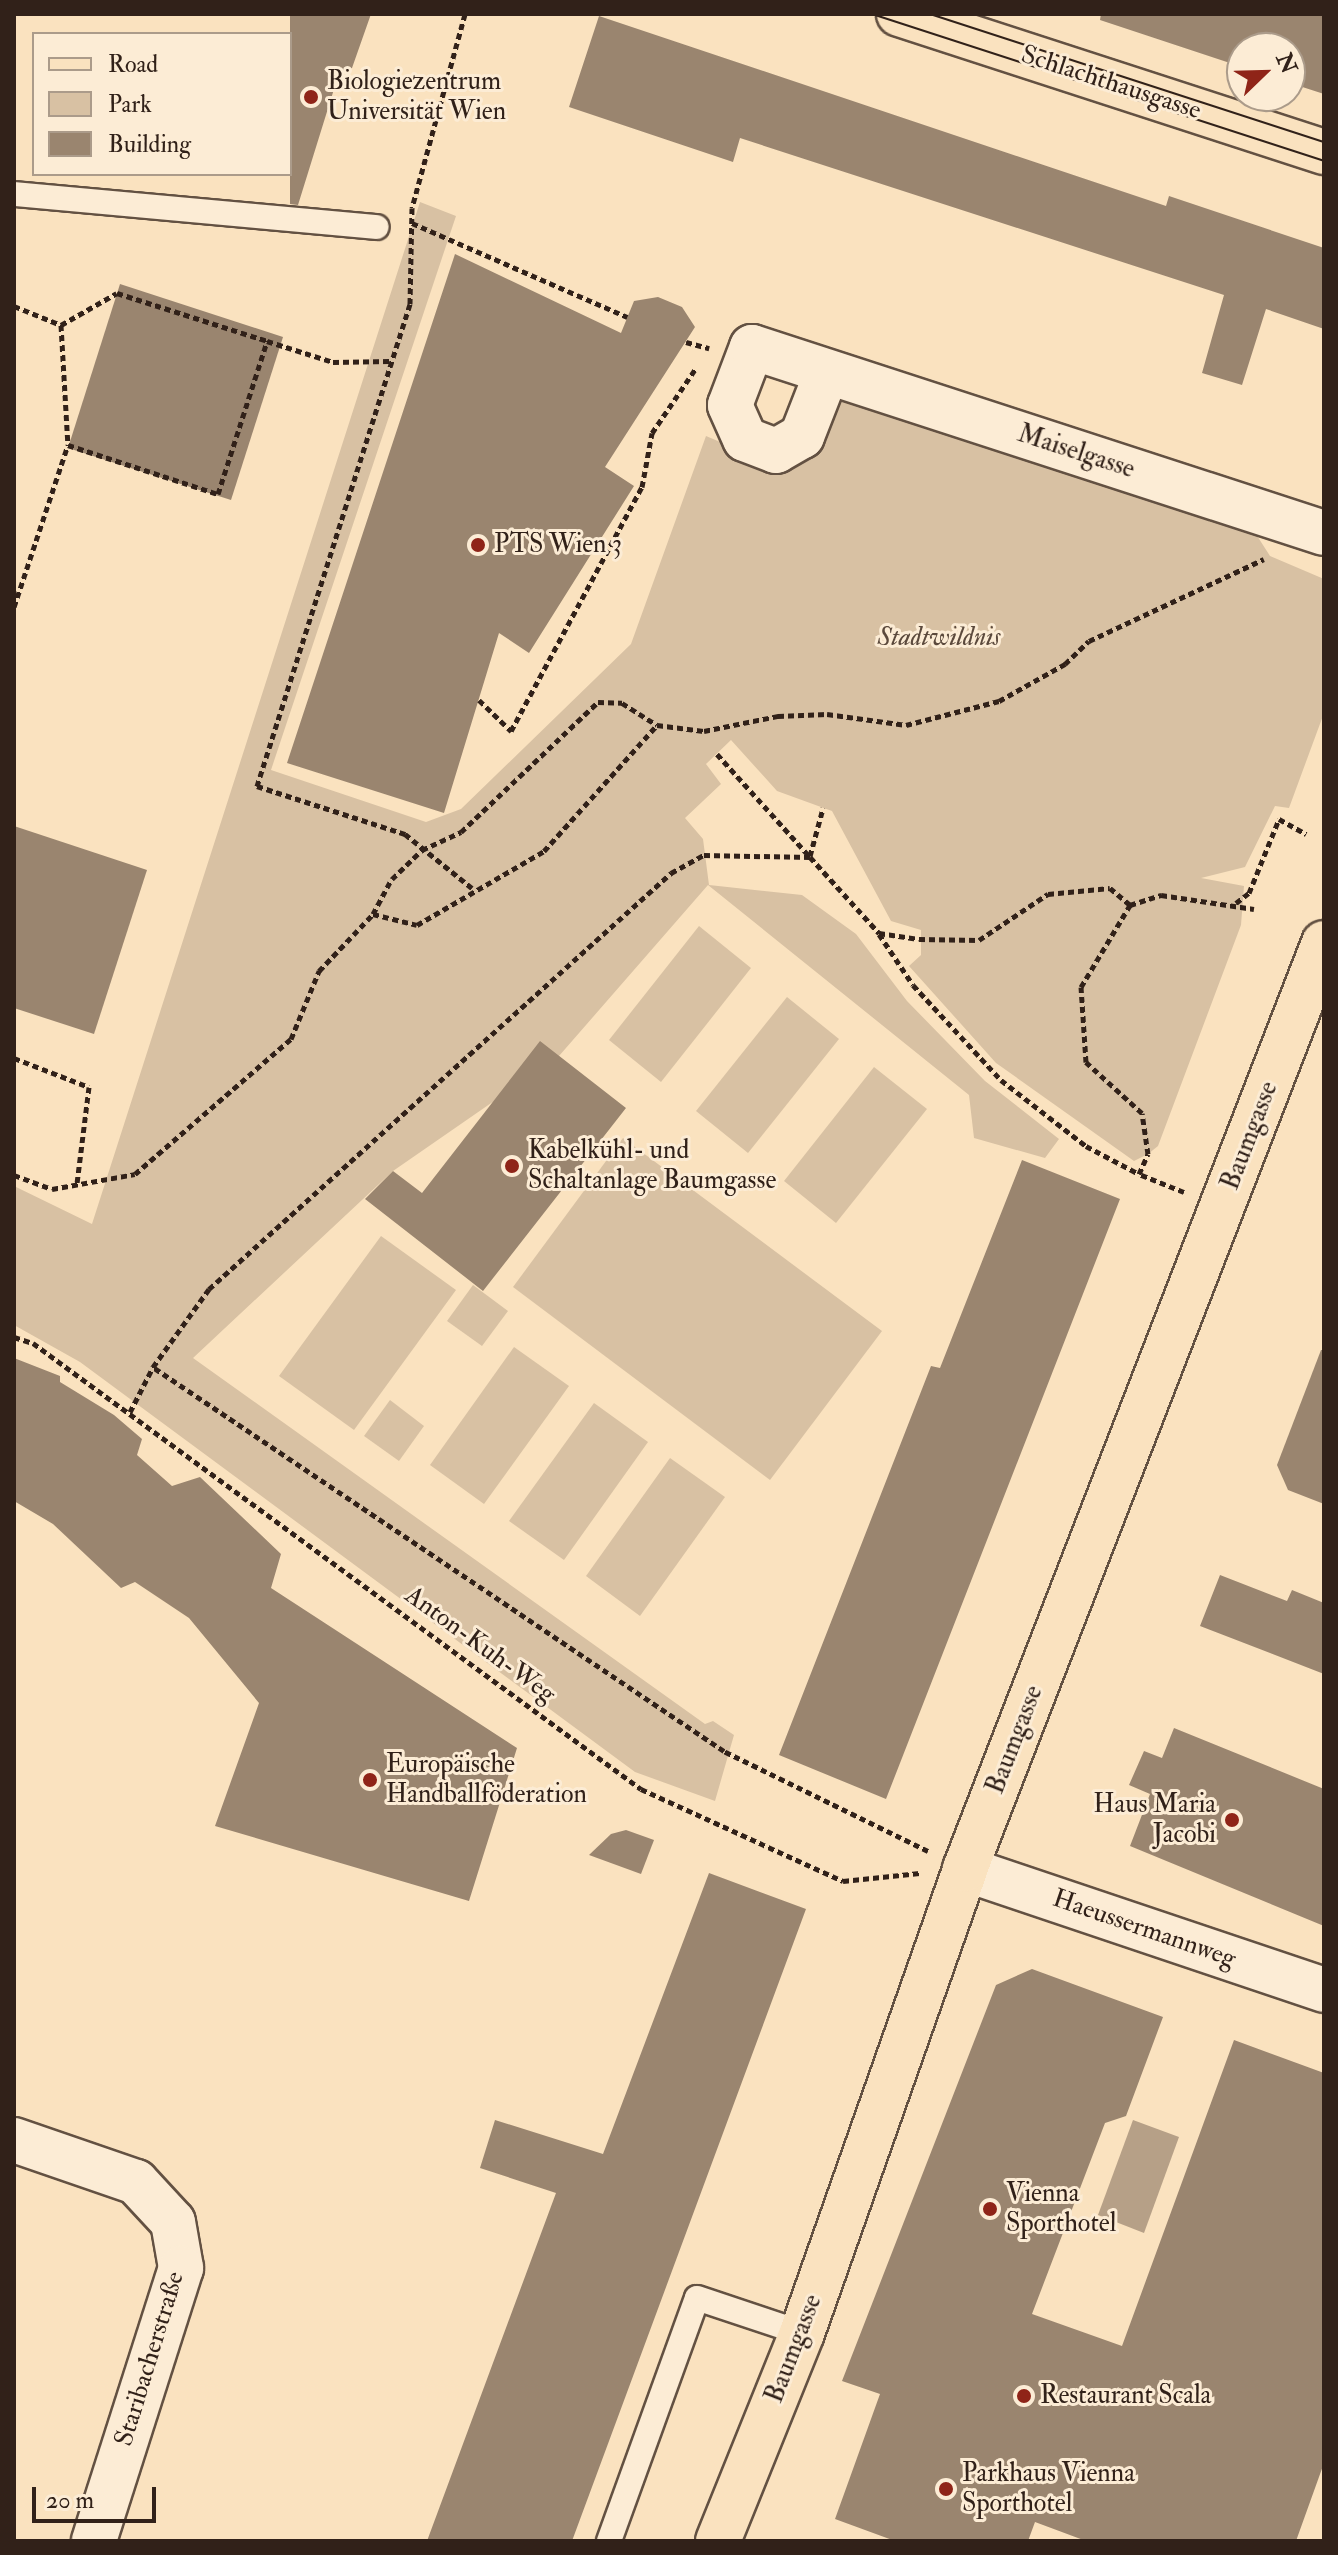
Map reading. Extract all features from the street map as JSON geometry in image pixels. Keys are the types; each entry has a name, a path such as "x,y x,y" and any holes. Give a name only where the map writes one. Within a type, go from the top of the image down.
{"main road":[{"name":"Schlachthausgasse","path":"899,14 1324,152"},
{"name":"Baumgasse","path":"718,2541 802,2333 965,1869 1324,943"}],"street":[{"name":"Maiselgasse","path":"827,372 1312,529"},
{"name":"Haeussermannweg","path":"965,1869 1324,1990"},
{"name":"Staribacherstraße","path":"14,2140 136,2182 173,2222 181,2268 94,2541"}],"lane":[{"path":"14,194 376,227"},
{"path":"609,2541 697,2298 802,2333"}],"path":[{"path":"465,14 412,223 410,304 257,786 405,834 472,888"},
{"path":"412,223 627,317"},
{"path":"61,325 117,293 333,362 390,361"},
{"path":"14,306 61,325"},
{"path":"14,607 68,445 61,325"},
{"path":"68,445 218,494 267,341"},
{"path":"479,700 511,731 642,487 652,433 708,348"},
{"path":"14,1175 52,1189 135,1174 291,1039 319,971 373,914 392,879 422,850 461,832 598,702 622,703 657,725 704,731 778,716 827,714 906,725 999,701 1065,664 1089,641 1269,556 1312,529"},
{"path":"373,914 417,925 472,888 544,851 657,725"},
{"path":"717,754 879,933 913,985 1001,1080 1086,1146 1139,1174 1222,1208"},
{"path":"810,857 823,808"},
{"path":"1235,903 1249,893 1279,819 1306,834"},
{"path":"129,1412 153,1367 209,1289 671,873 704,855 810,857"},
{"path":"879,933 979,940 1048,894 1110,888 1130,905"},
{"path":"1139,1174 1148,1154 1142,1113 1086,1062 1081,987 1130,905 1161,895 1235,903 1254,909"},
{"path":"14,1058 89,1087 77,1183"},
{"name":"Anton-Kuh-Weg","path":"14,1337 33,1343 129,1412 641,1789 843,1881 965,1869"},
{"path":"153,1367 724,1751 965,1869"}],"green space":[{"name":"Stadtwildnis","path":"420,202 456,216 271,770 426,822 461,809 631,644 706,436 770,463 811,450 848,391 1254,531 1270,556 1324,579 1324,713 1289,808 1275,806 1245,867 1201,878 1244,886 1241,925 1158,1146 1148,1154 1134,1161 996,1063 909,966 921,955 921,930 891,921 832,811 777,791 731,740 706,764 721,784 685,818 703,839 709,885 802,895 856,934 907,1001 985,1081 1059,1139 1045,1158 974,1138 969,1095 708,885 559,1056 393,1171 193,1358 705,1724 713,1721 734,1735 715,1801 635,1772 80,1362 14,1325 14,1186 92,1224"},
{"path":"699,926 751,968 661,1082 609,1040"},
{"path":"787,997 839,1039 748,1153 696,1111"},
{"path":"874,1067 927,1109 836,1223 784,1181"},
{"path":"623,1138 882,1331 770,1480 513,1287"},
{"path":"381,1236 456,1290 354,1430 279,1376"},
{"path":"473,1285 508,1311 482,1346 447,1321"},
{"path":"514,1347 569,1386 484,1504 430,1465"},
{"path":"390,1400 424,1426 399,1461 364,1436"},
{"path":"594,1403 648,1442 564,1560 509,1521"},
{"path":"670,1458 725,1497 640,1616 586,1576"}],"shaded area":[{"path":"1133,2120 1179,2137 1144,2233 1098,2215"}],"building":[{"path":"290,14 371,14 352,68 339,73 298,205 290,204"},
{"path":"1101,14 1324,14 1324,94 1306,88 1306,32 1226,32 1226,62 1100,20"},
{"path":"599,16 1166,206 1169,196 1324,248 1324,329 1266,309 1242,385 1202,373 1224,295 740,138 733,162 569,107"},
{"name":"PTS Wien 3","path":"455,254 621,333 634,301 658,297 682,307 695,327 605,467 634,486 529,653 499,633 444,813 287,763"},
{"path":"120,284 283,337 231,500 68,448"},
{"path":"14,826 147,870 94,1034 14,1008"},
{"name":"Kabelkühl- und Schaltanlage Baumgasse","path":"540,1041 626,1108 483,1291 365,1199 393,1171 422,1193"},
{"path":"1022,1160 1120,1199 886,1799 779,1755 931,1366 940,1368"},
{"path":"1321,1350 1324,1350 1324,1504 1288,1490 1277,1465"},
{"path":"14,1358 60,1376 60,1382 114,1415 142,1439 137,1455 172,1486 200,1477 281,1554 271,1588 517,1748 469,1901 215,1826 259,1703 189,1618 135,1582 121,1588 53,1524 14,1501"},
{"path":"1220,1575 1287,1601 1292,1590 1324,1603 1324,1674 1200,1626"},
{"name":"Haus Maria Jacobi","path":"1174,1728 1324,1789 1324,1926 1130,1846 1150,1794 1129,1785 1144,1751 1162,1758"},
{"path":"626,1830 654,1840 641,1874 589,1855 611,1834"},
{"path":"709,1873 806,1909 572,2541 427,2541 556,2193 480,2168 495,2120 603,2154"},
{"path":"1032,1969 1163,2017 1126,2116 1105,2123 1032,2314 1122,2346 1234,2040 1324,2073 1324,2463 1296,2541 1086,2541 1035,2522 1028,2541 895,2541 835,2519 880,2394 842,2381 996,1985"}],"tram line":[{"path":"872,14 1324,161"},
{"path":"930,14 1324,142"}],"place":[{"name":"Biologiezentrum Universität Wien","path":"311,97"},
{"name":"PTS Wien 3","path":"478,545"},
{"name":"Kabelkühl- und Schaltanlage Baumgasse","path":"512,1166"},
{"name":"Europäische Handballföderation","path":"370,1780"},
{"name":"Haus Maria Jacobi","path":"1232,1820"},
{"name":"Vienna Sporthotel","path":"990,2209"},
{"name":"Restaurant Scala","path":"1024,2396"},
{"name":"Parkhaus Vienna Sporthotel","path":"946,2489"}]}
